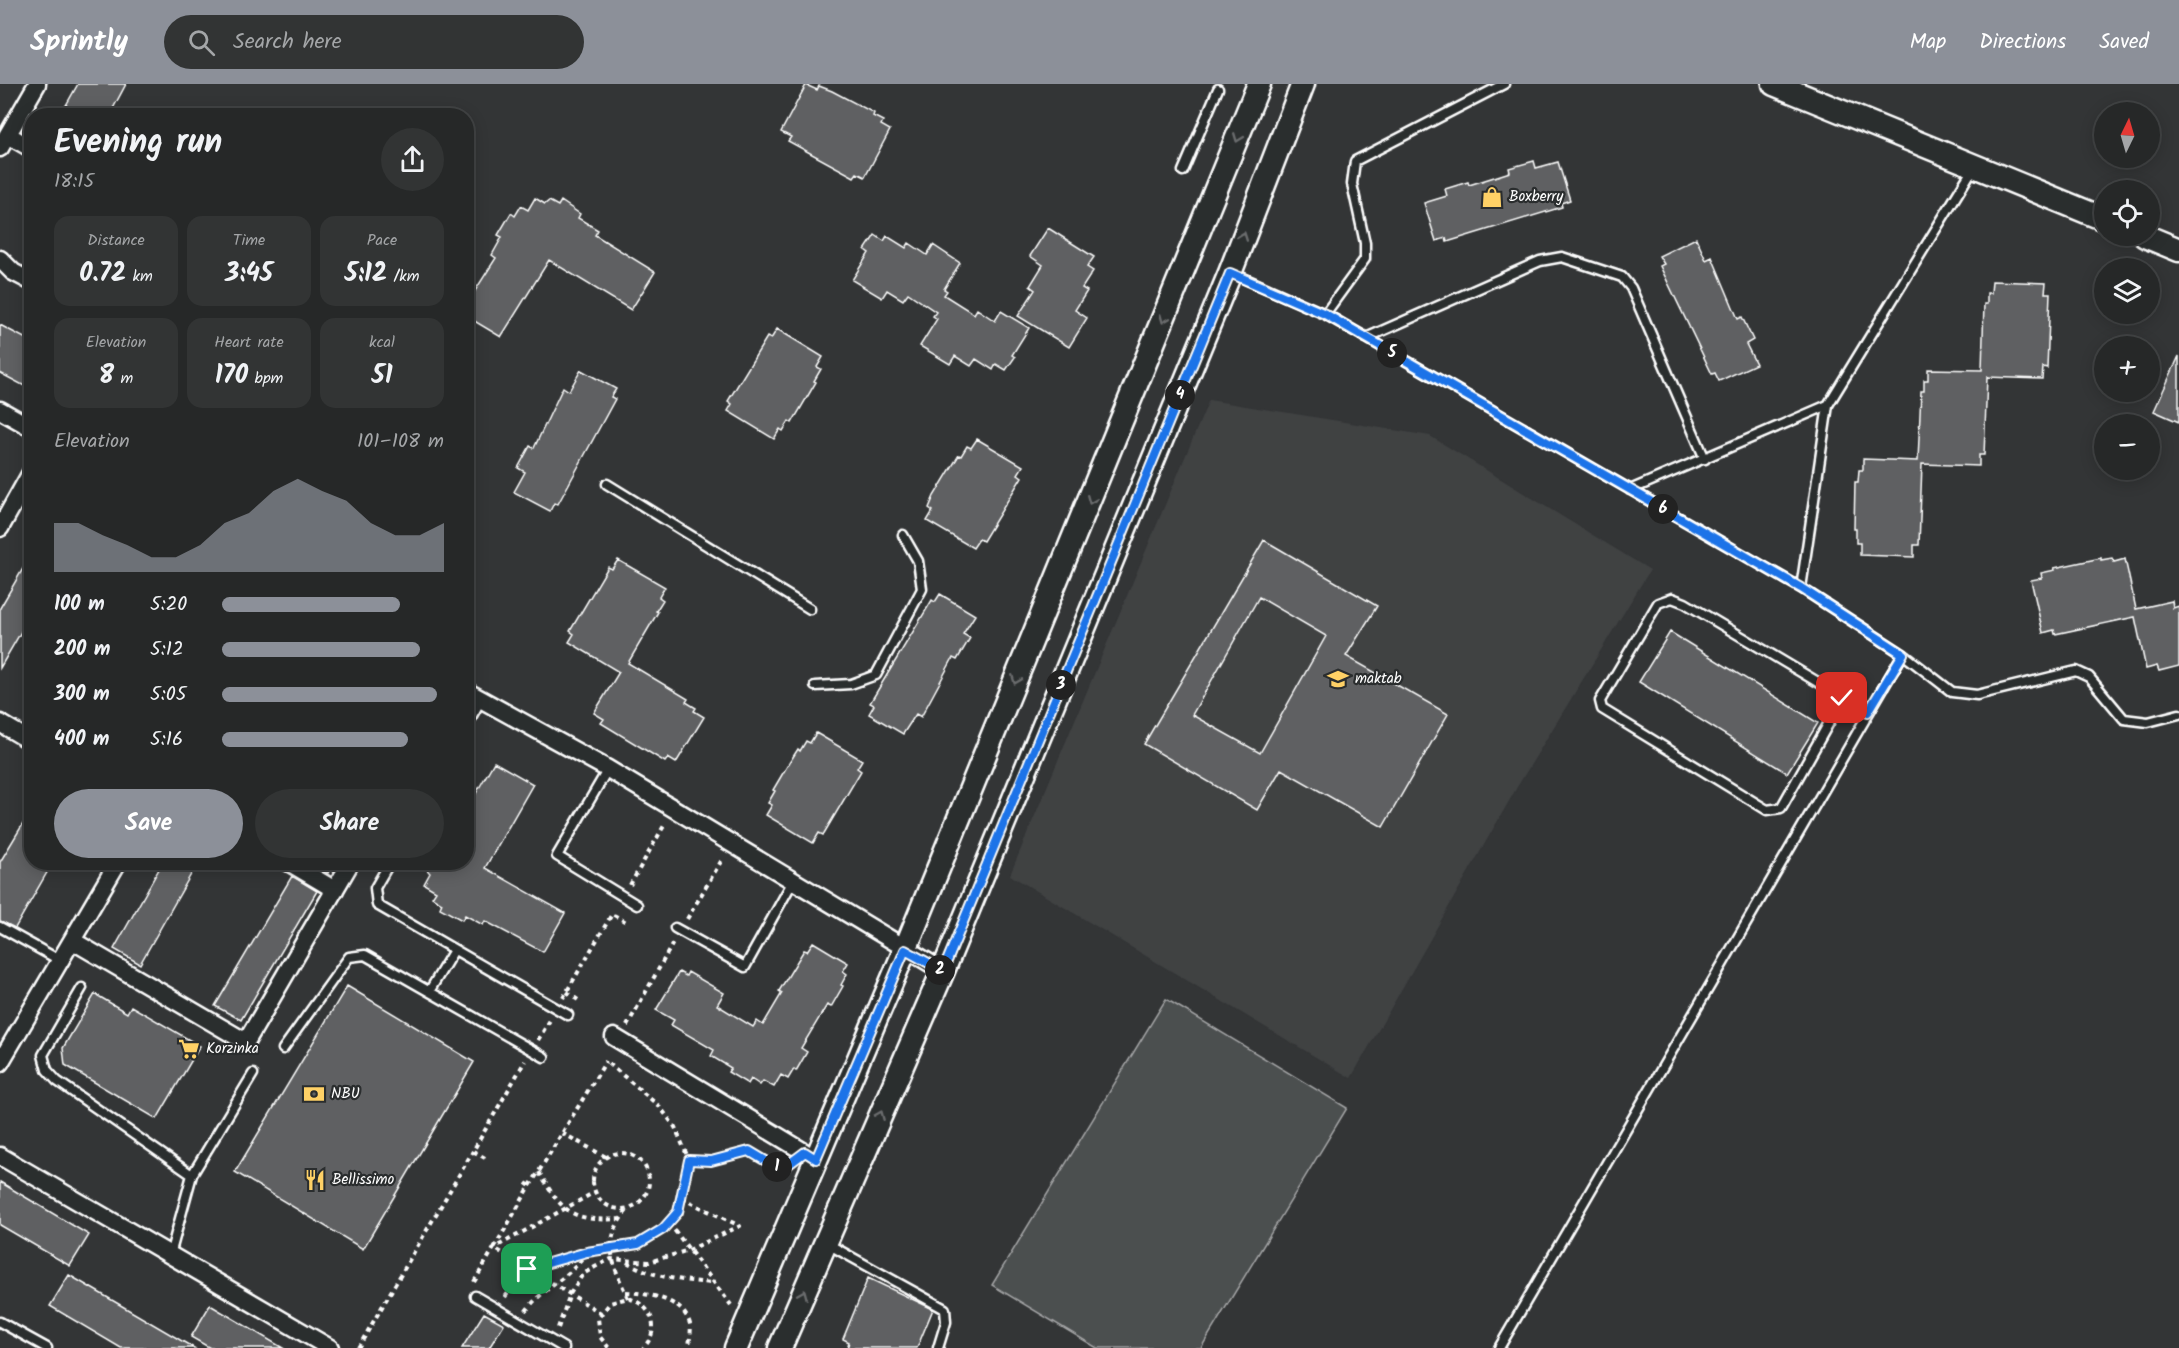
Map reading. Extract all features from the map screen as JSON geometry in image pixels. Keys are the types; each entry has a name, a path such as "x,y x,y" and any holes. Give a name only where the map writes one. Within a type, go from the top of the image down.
{"street":[{"path":"24,147 4,142 38,84"},
{"path":"736,1348 811,1156 905,950 1259,84"},
{"path":"780,1348 943,971 1230,273 1303,84"},
{"path":"1774,84 2094,215"},
{"path":"2160,242 2179,250"},
{"path":"0,259 13,272 24,278"},
{"path":"0,410 24,424"},
{"path":"0,528 24,485"},
{"path":"474,696 608,769 943,971"},
{"path":"0,723 24,737"},
{"path":"0,1063 113,870"},
{"path":"301,870 335,890"},
{"path":"73,941 246,1042 346,870"},
{"path":"617,1034 811,1156"},
{"path":"0,1156 330,1348"}],"lane":[{"path":"1325,314 1365,259 1365,243 1352,184 1355,161 1504,84"},
{"path":"1183,171 1218,88"},
{"path":"1801,588 1828,405 1975,165"},
{"path":"1365,338 1540,261 1562,257 1622,277 1630,288 1705,459"},
{"path":"1230,273 1325,314 1801,588 1903,654 1953,692 1977,695 2076,671 2089,677 2124,719 2148,722 2179,714"},
{"path":"1630,490 1828,405"},
{"path":"607,484 810,609"},
{"path":"815,686 851,684 876,675 922,589 918,561 903,535"},
{"path":"1842,698 1781,808 1767,810 1602,709 1600,701 1658,603 1672,598 1685,603 1868,712"},
{"path":"1499,1348 1903,654"},
{"path":"474,712 481,700"},
{"path":"608,769 557,856 637,904"},
{"path":"385,870 375,888 377,905 568,1016"},
{"path":"675,928 744,967 793,880"},
{"path":"0,927 61,961"},
{"path":"429,990 454,950"},
{"path":"283,1049 349,957 365,955 544,1057"},
{"path":"82,988 43,1055 47,1070 57,1082 192,1175"},
{"path":"170,1255 192,1175 253,1074"},
{"path":"825,1243 945,1309 946,1322 938,1348"},
{"path":"475,1296 560,1346"},
{"path":"0,1322 47,1348"}],"path":[{"path":"358,1348 674,809"},
{"path":"612,914 626,922"},
{"path":"665,946 669,950"},
{"path":"567,992 578,1000"},
{"path":"475,1296 472,1284 528,1184 539,1172 606,1061 617,1034"},
{"path":"496,1308 527,1269 587,1252 638,1244 669,1223 678,1212 689,1160 675,1127 660,1107 606,1061"},
{"path":"562,1133 606,1157"},
{"path":"473,1151 485,1158"},
{"path":"689,1160 711,1161 749,1151 781,1170 811,1156"},
{"path":"628,1209 611,1207 603,1203 595,1192 595,1171 606,1157 623,1153 631,1155 645,1166 649,1174 648,1191 643,1199 628,1209 620,1219 611,1250 611,1259 628,1298"},
{"path":"539,1172 565,1209 592,1221 620,1219"},
{"path":"494,1248 595,1192"},
{"path":"560,1346 556,1334 570,1294 583,1274 611,1259 649,1262 689,1250 740,1226 681,1198"},
{"path":"669,1223 735,1311"},
{"path":"494,1248 601,1313"},
{"path":"519,1322 537,1297 580,1264 587,1252"},
{"path":"627,1262 649,1274 714,1283"},
{"path":"626,1292 648,1293 661,1298 683,1314 690,1324 689,1348"},
{"path":"609,1348 600,1337 597,1328 601,1313 610,1303 628,1298 646,1306 651,1315 653,1334 643,1348"}],"shaded area":[{"name":"maktab","path":"1209,400 1430,436 1650,570 1517,787 1351,1078 1010,875"},
{"path":"1166,999 1347,1108 1201,1348 1097,1348 992,1285"}],"building":[{"path":"78,84 126,84 113,108 64,108"},
{"path":"806,85 817,90 819,86 832,91 874,113 873,116 883,121 881,125 890,130 865,177 857,173 854,177 788,141 791,137 781,132"},
{"path":"1534,161 1536,168 1558,162 1570,200 1561,203 1562,207 1447,242 1446,238 1436,241 1424,203 1447,196 1445,189 1468,182 1469,185 1510,172 1509,168"},
{"path":"535,198 545,204 549,201 558,206 561,201 580,214 578,218 598,230 595,235 655,272 631,310 549,260 501,337 474,321 474,292 496,258 492,255 502,237 498,235 511,213 515,216 521,206 528,210"},
{"path":"1048,228 1094,257 1087,267 1093,271 1082,288 1087,291 1075,310 1087,318 1069,347 1018,316 1035,290 1030,286 1043,265 1030,256"},
{"path":"875,235 884,241 887,236 906,248 909,243 927,255 933,245 960,263 944,289 947,291 944,295 974,314 977,309 995,321 1001,311 1029,328 1012,355 1015,357 1006,370 996,364 993,370 976,359 971,366 955,356 950,364 920,346 937,319 933,316 936,312 908,293 903,300 887,290 882,298 852,280 869,253 865,250"},
{"path":"1696,238 1706,260 1712,257 1738,319 1742,317 1753,340 1746,344 1756,364 1719,381 1715,373 1712,374 1660,266 1664,264 1659,256"},
{"path":"1992,281 2046,283 2045,293 2050,293 2047,368 2043,367 2042,379 1987,377 1984,455 1979,455 1979,466 1922,464 1919,545 1914,545 1914,557 1860,555 1860,543 1856,543 1856,529 1854,529 1855,482 1858,482 1859,470 1863,470 1863,459 1918,461 1921,391 1924,391 1924,380 1928,380 1928,369 1982,370 1984,304 1987,304 1987,293 1991,293"},
{"path":"0,325 24,338 24,386 0,373"},
{"path":"777,329 823,357 817,367 821,369 814,381 816,382 792,423 789,421 783,431 780,429 774,439 728,411 732,404 728,401 767,337 771,339"},
{"path":"2179,356 2179,422 2154,411"},
{"path":"581,370 616,389 611,397 615,399 558,504 554,503 550,511 514,492 525,472 518,468 530,446 534,448 563,387 569,391"},
{"path":"977,439 1023,466 1018,474 1022,477 983,541 979,539 973,548 927,521 933,511 929,508 934,496 959,455 961,456 967,446 971,448"},
{"path":"1264,540 1377,606 1346,656 1448,714 1383,827 1281,769 1257,810 1144,744","holes":["1259,597 1326,636 1260,753 1192,715"]},
{"path":"2101,558 2101,560 2112,558 2114,562 2125,559 2136,609 2172,601 2173,608 2179,606 2179,666 2159,671 2157,666 2146,669 2135,617 2055,634 2054,630 2043,633 2031,580 2042,578 2041,573 2055,570 2054,568"},
{"path":"618,560 665,587 659,597 663,600 656,611 658,612 628,663 688,699 686,702 696,708 694,711 704,717 676,763 668,758 665,762 601,723 604,719 594,713 619,672 569,642 574,634 570,631 608,567 612,569"},
{"path":"24,567 24,627 0,668 0,608"},
{"path":"940,594 975,615 963,634 970,638 957,660 953,658 921,717 916,714 903,734 869,714 874,705 870,703 932,600 935,602"},
{"path":"1670,632 1818,723 1787,773 1639,682"},
{"path":"816,733 862,760 857,768 861,771 823,835 819,833 813,843 766,815 772,805 768,803 775,791 773,790 786,768 798,749 800,751 806,741 810,743"},
{"path":"494,762 533,784 485,868 565,913 543,952 485,921 483,925 465,915 462,920 440,908 442,903 432,897 436,891 424,884 430,873 427,870 474,870 474,797"},
{"path":"24,822 24,870 48,870 15,928 0,921 0,862"},
{"path":"158,870 193,870 140,964 114,949"},
{"path":"292,876 317,891 241,1020 215,1006"},
{"path":"813,942 848,963 843,971 847,974 831,1007 827,1005 801,1048 807,1052 796,1071 794,1069 788,1079 781,1075 774,1087 763,1081 760,1085 751,1079 748,1084 728,1072 731,1068 711,1056 714,1050 671,1025 674,1020 656,1010 679,972 686,976 688,972 724,993 717,1005 753,1027 757,1021 763,1025 782,993 779,991 804,950 807,951"},
{"path":"347,986 474,1062 363,1249 235,1172"},
{"path":"95,994 127,1013 131,1006 200,1046 157,1119 65,1065 63,1048"},
{"path":"0,1182 89,1235 70,1266 0,1225"},
{"path":"69,1275 194,1348 121,1348 50,1306"},
{"path":"868,1278 933,1309 917,1348 847,1348 849,1342 843,1339"},
{"path":"210,1305 283,1348 210,1348 191,1337"},
{"path":"484,1313 504,1324 489,1348 462,1348"}],"place":[{"name":"Boxberry","path":"1492,197"},
{"name":"maktab","path":"1338,679"},
{"name":"Korzinka","path":"189,1049"},
{"name":"NBU","path":"314,1094"},
{"name":"Bellissimo","path":"315,1180"}],"route":[{"path":"527,1269 587,1252 638,1244 663,1229 678,1212 689,1160 711,1161 749,1151 781,1170 805,1152 816,1159 905,950 943,971 1230,273 1325,314 1801,588 1903,654 1868,712 1842,698"}]}
